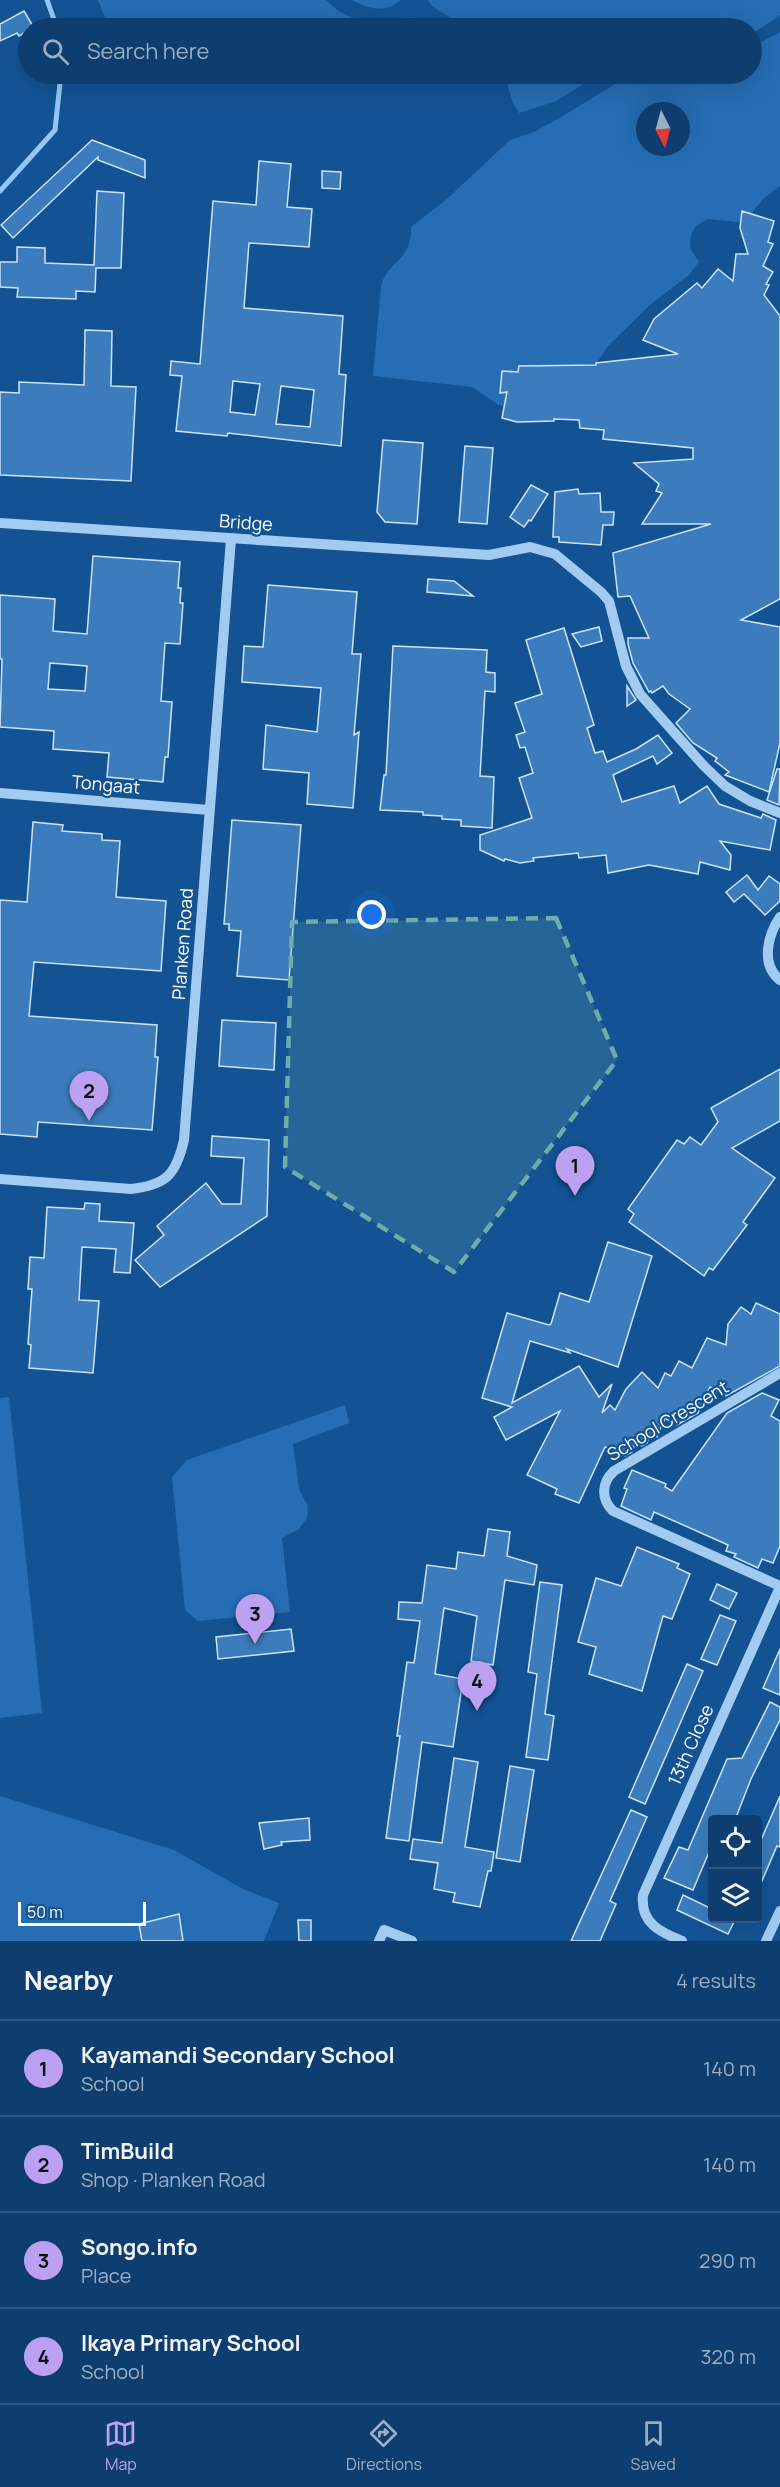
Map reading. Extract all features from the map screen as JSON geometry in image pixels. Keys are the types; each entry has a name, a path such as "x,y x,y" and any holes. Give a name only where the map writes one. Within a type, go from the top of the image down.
{"street":[{"name":"Bridge","path":"0,523 489,555 530,547 555,554 609,601 626,666 640,694 704,766 725,786 750,801 780,813"},
{"name":"Planken Road","path":"0,1179 130,1189 151,1187 166,1178 179,1162 184,1140 231,538"},
{"name":"Tongaat","path":"0,794 209,810"},
{"path":"780,917 772,929 767,945 773,973 780,980"},
{"name":"School Crescent","path":"780,1373 614,1471 608,1477 604,1493 606,1503 613,1511 780,1586"},
{"name":"13th Close","path":"682,1941 657,1929 646,1918 643,1911 643,1895 780,1586"},
{"path":"766,1941 780,1911"},
{"path":"379,1941 384,1930 412,1941"}],"highlighted area":[{"path":"556,918 617,1060 454,1272 285,1167 292,922"}],"shaded area":[{"path":"98,0 326,0 340,12 353,18 105,18"},
{"path":"352,0 400,0 389,7 377,9"},
{"path":"428,0 780,0 780,15 762,27 762,18 453,18"},
{"path":"780,32 780,186 764,198 748,218 738,222 708,219 696,226 691,234 690,244 699,262 689,275 651,304 608,346 582,385 524,408 499,405 472,387 373,376 381,286 384,277 408,247 411,227 447,199 510,140 534,132 615,84 762,84 762,42"},
{"path":"507,84 584,84 556,101 519,113"},
{"path":"9,1397 42,1713 0,1718 0,1398"},
{"path":"345,1405 349,1423 293,1444 299,1489 308,1506 307,1518 299,1529 282,1538 290,1612 198,1621 185,1610 172,1477 187,1460"},
{"path":"0,1796 174,1850 243,1889 279,1903 264,1941 0,1941"}],"building":[{"path":"24,11 28,18 18,18 18,34 0,41 0,24"},
{"path":"92,140 145,160 145,178 98,160 98,157 13,238 1,225"},
{"path":"259,161 291,164 287,207 312,209 309,247 249,243 244,308 343,316 339,374 346,375 341,446 228,433 227,436 176,431 182,376 170,375 171,361 200,364 213,201 256,205","holes":["233,381 260,384 255,415 230,412","281,386 314,390 310,427 276,424"]},
{"path":"322,171 341,172 340,189 322,188"},
{"path":"97,191 124,193 121,268 96,268 95,292 76,291 76,299 17,297 18,288 0,287 0,262 17,262 17,247 45,248 45,263 94,265"},
{"path":"742,211 774,221 768,242 773,244 763,266 773,272 766,284 769,285 764,295 780,316 780,599 741,620 780,627 780,743 769,792 725,775 729,772 715,761 717,758 693,743 676,723 690,709 669,694 663,686 652,693 649,692 633,663 628,644 628,638 649,638 630,596 618,597 613,553 711,524 642,524 662,493 656,491 659,484 634,463 693,459 693,448 603,439 604,430 580,428 579,420 554,419 554,421 517,422 502,418 507,392 500,393 502,371 518,372 519,366 596,365 596,363 678,354 643,340 654,319 697,283 702,288 718,269 733,281 736,254 748,254 740,228"},
{"path":"85,330 112,331 111,386 136,387 131,481 0,475 0,392 19,393 19,382 84,385"},
{"path":"383,440 423,443 417,524 385,522 377,512"},
{"path":"465,446 493,448 487,524 459,522"},
{"path":"531,485 548,494 531,521 529,520 524,527 510,517"},
{"path":"578,489 579,494 600,493 601,512 614,512 613,525 603,525 601,545 559,542 559,537 553,537 555,492"},
{"path":"93,556 180,562 178,588 181,588 180,603 183,603 180,644 165,643 161,701 172,702 168,757 165,757 163,782 107,777 109,753 53,749 54,731 0,727 2,659 0,659 0,595 55,599 53,631 87,634","holes":["50,663 87,666 85,691 48,689"]},
{"path":"428,579 454,581 473,596 427,592"},
{"path":"268,585 357,592 352,654 361,654 354,735 359,732 353,808 307,804 309,773 263,769 266,725 317,732 321,688 242,682 244,646 263,647"},
{"path":"599,627 602,641 581,647 572,634"},
{"path":"564,628 594,725 587,728 595,753 603,751 607,762 636,749 658,735 672,753 657,764 653,756 613,775 622,802 674,786 680,803 707,786 719,804 761,818 763,814 776,820 770,850 720,841 731,855 730,870 700,862 698,874 649,865 608,873 606,855 579,858 578,853 533,858 534,861 520,863 505,859 504,861 480,850 480,835 532,818 519,778 533,773 525,747 520,748 516,735 525,732 515,703 542,694 526,640"},
{"path":"393,646 487,650 486,672 495,673 495,692 485,691 480,776 494,777 492,828 461,826 461,820 423,815 423,812 380,810 384,775 386,775"},
{"path":"627,686 636,700 627,706"},
{"path":"777,769 780,769 779,805 767,800"},
{"path":"232,820 301,825 289,980 237,976 241,931 229,930 229,924 224,924"},
{"path":"33,822 63,825 62,831 102,834 102,840 120,841 116,897 166,901 161,971 34,962 29,1016 157,1025 155,1057 158,1057 152,1130 38,1122 37,1137 0,1134 0,900 27,902"},
{"path":"747,875 758,890 769,876 780,884 780,901 765,915 744,894 734,902 726,892"},
{"path":"222,1020 276,1023 274,1070 219,1066"},
{"path":"780,1069 780,1121 732,1148 775,1178 743,1222 747,1225 713,1270 709,1268 704,1276 629,1222 634,1214 628,1209 677,1140 684,1144 690,1137 701,1145 718,1122 711,1108"},
{"path":"212,1136 269,1140 267,1216 160,1287 135,1260 164,1235 157,1226 206,1183 222,1204 241,1204 244,1158 211,1156"},
{"path":"85,1203 100,1204 99,1221 134,1223 130,1273 114,1272 116,1249 82,1247 79,1300 99,1301 93,1373 29,1368 31,1345 28,1344 32,1289 28,1289 30,1257 44,1258 47,1207 84,1209"},
{"path":"608,1242 652,1256 618,1367 567,1349 570,1353 530,1341 512,1403 579,1366 599,1397 612,1384 602,1413 610,1405 615,1410 626,1389 642,1372 658,1388 665,1373 671,1376 679,1361 692,1368 707,1338 726,1345 728,1324 741,1307 751,1314 756,1303 780,1314 780,1366 726,1396 710,1387 698,1413 677,1425 665,1418 657,1437 649,1436 647,1443 642,1446 635,1444 632,1452 625,1456 605,1447 579,1503 555,1494 557,1489 527,1475 560,1411 506,1440 494,1417 512,1407 482,1398 507,1313 549,1325 560,1293 589,1302"},
{"path":"762,1393 779,1400 771,1416 780,1421 780,1546 773,1563 762,1559 758,1568 734,1557 736,1554 726,1551 728,1545 654,1512 651,1520 621,1506 627,1489 624,1488 632,1470 666,1484 665,1487 672,1491 727,1413"},
{"path":"488,1529 510,1532 507,1556 537,1565 534,1585 505,1580 493,1665 471,1661 477,1616 444,1608 435,1674 463,1679 453,1747 422,1742 409,1841 386,1838 400,1736 397,1736 407,1662 414,1663 420,1621 398,1619 399,1602 422,1603 427,1565 456,1569 458,1552 484,1556"},
{"path":"637,1547 679,1564 677,1568 690,1574 672,1619 663,1616 642,1691 589,1674 596,1647 578,1642 596,1578 621,1586"},
{"path":"540,1582 562,1585 545,1714 554,1716 548,1760 526,1757 537,1674 528,1672"},
{"path":"717,1584 737,1593 729,1609 710,1600"},
{"path":"720,1615 736,1621 717,1665 701,1659"},
{"path":"291,1629 294,1651 218,1659 216,1637"},
{"path":"780,1649 780,1695 763,1688"},
{"path":"687,1664 703,1671 645,1804 629,1797"},
{"path":"770,1702 780,1707 780,1720 751,1779 737,1815 708,1815 708,1854 693,1890 664,1878 679,1847 688,1850 727,1759 742,1758"},
{"path":"454,1758 478,1762 465,1847 494,1852 480,1907 453,1902 455,1893 434,1889 438,1863 410,1859 413,1839 442,1843"},
{"path":"510,1766 534,1770 520,1862 496,1858"},
{"path":"780,1796 780,1847 777,1846 762,1881 762,1838"},
{"path":"631,1810 647,1817 610,1901 616,1904 600,1941 571,1941"},
{"path":"309,1818 310,1840 281,1842 282,1845 264,1849 259,1823"},
{"path":"683,1895 708,1907 708,1923 734,1923 728,1934 677,1910"},
{"path":"179,1914 183,1941 142,1941 139,1924"},
{"path":"298,1920 311,1920 311,1941 299,1941"}],"waterway":[{"path":"47,0 53,18"},
{"path":"0,191 55,130 60,84"}],"place":[{"name":"TimBuild","path":"89,1121"},
{"name":"Kayamandi Secondary School","path":"575,1196"},
{"name":"Songo.info","path":"255,1644"},
{"name":"Ikaya Primary School","path":"477,1711"}]}
